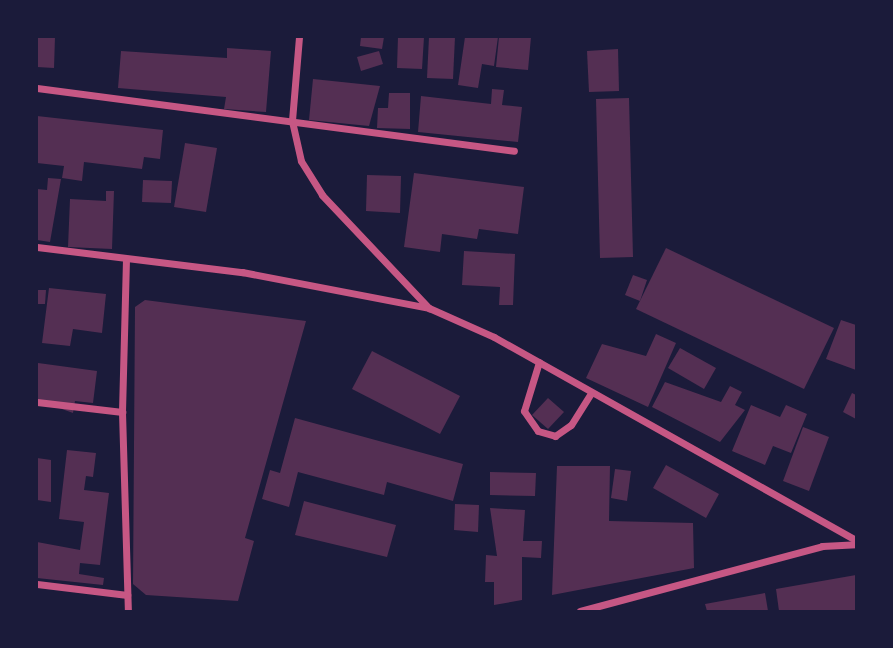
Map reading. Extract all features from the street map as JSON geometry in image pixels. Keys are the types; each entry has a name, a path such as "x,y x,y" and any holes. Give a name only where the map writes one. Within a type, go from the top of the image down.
{"street":[{"path":"299,37 292,121 301,160 322,195 429,308"},
{"path":"37,88 514,151"},
{"path":"37,247 243,272 429,308 539,362 856,542"},
{"path":"125,259 122,412 128,611"},
{"path":"539,362 524,411 538,431 555,436 571,425 591,393"},
{"path":"37,402 122,412"},
{"path":"580,611 608,609 822,546 856,542"},
{"path":"37,584 127,595"}],"building":[{"path":"37,37 55,37 54,68 37,67"},
{"path":"361,37 384,37 382,49 360,46"},
{"path":"398,37 424,37 422,69 397,68"},
{"path":"429,37 455,37 453,79 427,78"},
{"path":"465,37 498,37 494,66 482,64 478,88 458,85"},
{"path":"499,37 531,37 528,70 496,67"},
{"path":"227,48 271,51 266,112 224,109 226,97 118,88 121,51 227,58"},
{"path":"618,49 619,91 589,92 587,51"},
{"path":"379,51 383,64 361,71 357,57"},
{"path":"313,79 380,86 369,126 309,120"},
{"path":"492,89 504,90 502,105 522,107 518,142 418,132 421,96 491,104"},
{"path":"389,93 410,93 410,129 377,128 378,108 388,108"},
{"path":"629,98 633,257 600,258 596,99"},
{"path":"37,116 163,130 160,159 144,157 142,169 84,162 82,181 62,178 64,166 37,163"},
{"path":"185,143 217,148 206,212 174,207"},
{"path":"414,173 524,187 518,234 479,229 477,239 442,234 440,252 404,247"},
{"path":"367,175 401,176 400,213 366,211"},
{"path":"48,178 61,179 50,242 37,240 37,189 47,190"},
{"path":"143,180 172,181 171,203 142,202"},
{"path":"106,191 114,191 112,249 68,247 70,199 106,201"},
{"path":"666,248 834,328 804,389 636,309"},
{"path":"464,251 515,254 513,305 499,305 500,287 462,285"},
{"path":"633,275 647,280 640,301 625,295"},
{"path":"49,288 106,294 102,333 73,329 70,346 42,343"},
{"path":"37,290 46,290 45,304 37,304"},
{"path":"145,300 306,321 245,538 254,541 238,601 146,595 133,584 135,307"},
{"path":"841,320 856,325 856,370 826,359"},
{"path":"656,334 676,343 648,407 586,378 602,344 646,356"},
{"path":"680,348 716,368 704,389 668,368"},
{"path":"372,351 460,396 440,434 352,389"},
{"path":"38,363 97,371 93,403 75,401 73,413 37,400"},
{"path":"665,382 721,402 730,386 742,392 735,405 745,410 720,442 652,407"},
{"path":"852,393 856,395 856,419 843,412"},
{"path":"548,398 564,412 548,429 532,415"},
{"path":"751,405 780,417 786,405 807,414 791,453 773,446 765,465 732,451"},
{"path":"295,418 463,464 453,501 387,482 384,495 298,472 289,507 262,499 270,470 280,473"},
{"path":"803,427 829,437 809,491 783,481"},
{"path":"67,450 96,453 93,477 86,476 84,490 109,493 100,565 80,563 79,574 104,578 103,585 37,578 37,542 80,550 84,522 59,519"},
{"path":"37,458 51,460 51,502 37,500"},
{"path":"666,465 719,494 706,518 653,488"},
{"path":"557,466 610,466 609,521 693,523 694,568 552,595"},
{"path":"615,469 631,471 627,501 611,498"},
{"path":"490,472 536,473 535,496 490,495"},
{"path":"304,501 396,525 387,557 295,535"},
{"path":"455,504 479,505 478,532 454,530"},
{"path":"490,508 525,510 523,541 542,541 541,558 522,557 522,600 494,605 494,582 485,582 486,555 497,556"},
{"path":"856,575 856,611 779,611 776,589"},
{"path":"765,593 768,611 707,611 705,604"}]}
